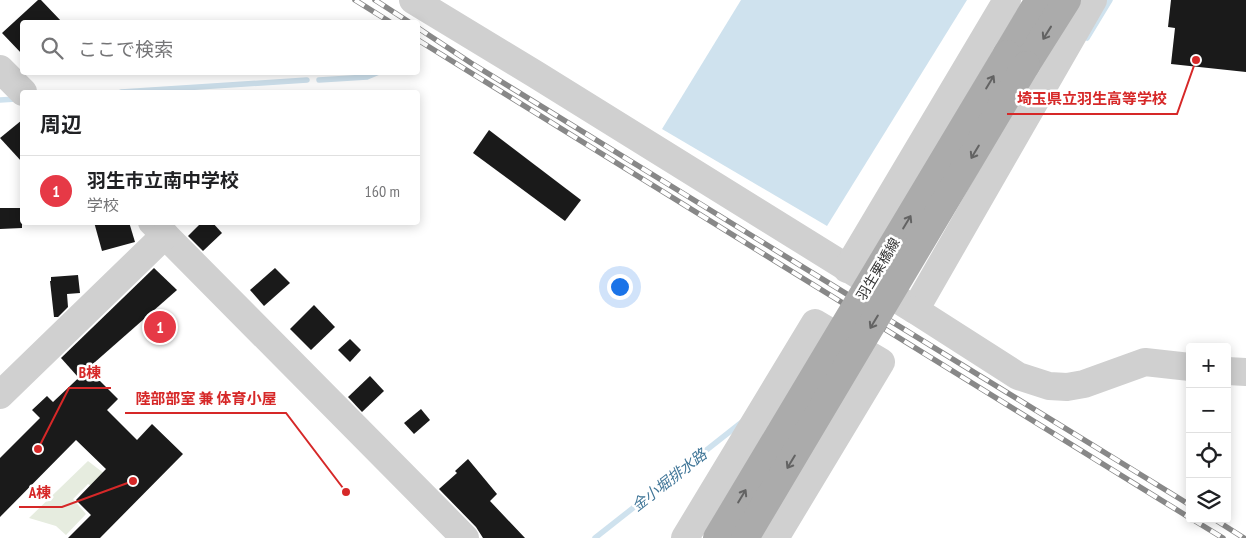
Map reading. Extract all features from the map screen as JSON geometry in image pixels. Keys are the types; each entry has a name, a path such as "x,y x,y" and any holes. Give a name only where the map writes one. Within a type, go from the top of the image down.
{"main road":[{"name":"羽生栗橋線","path":"746,538 1017,60 1039,0"},
{"name":"羽生栗橋線","path":"717,538 1017,60 1067,0"}],"street":[{"path":"413,0 915,310 1018,376 1049,386 1067,387 1084,384 1145,362 1186,367"},
{"path":"847,269 1007,0"},
{"path":"915,310 1093,0"},
{"path":"0,69 21,90"},
{"path":"0,395 158,229 465,538"},
{"path":"684,538 815,323 881,362 775,538"},
{"path":"1231,371 1246,372"}],"shaded area":[{"path":"88,461 110,478 97,489 88,484 73,499 86,514 66,535 56,526 29,518"}],"water":[{"path":"741,0 967,0 827,226 662,129"}],"building":[{"path":"38,0 41,0 60,20 20,20 20,52 2,33"},
{"path":"1171,0 1246,0 1246,72 1171,64 1175,28 1168,27"},
{"path":"20,122 20,160 0,138"},
{"path":"489,130 581,200 565,221 473,153"},
{"path":"0,208 20,208 20,225 22,225 22,228 0,229"},
{"path":"95,225 130,225 135,242 102,251"},
{"path":"199,225 215,225 222,233 203,251 188,236"},
{"path":"154,268 177,290 78,377 61,358"},
{"path":"275,268 290,283 264,306 250,290"},
{"path":"78,275 80,293 67,294 68,307 58,317 54,317 51,277"},
{"path":"314,305 335,327 311,350 290,329"},
{"path":"350,339 361,350 350,362 338,350"},
{"path":"88,369 118,399 107,410 137,440 152,424 183,454 100,538 68,538 91,515 76,500 106,469 76,440 0,517 0,458 40,418 32,410 47,396 53,402"},
{"path":"370,376 384,391 362,412 348,397"},
{"path":"421,409 430,420 414,434 404,423"},
{"path":"468,459 497,494 490,501 525,538 483,538 476,527 439,489 457,473 455,471"}],"waterway":[{"name":"金小堀排水路","path":"1087,38 1110,0"},
{"path":"319,80 367,77 372,75"},
{"path":"152,90 307,80"},
{"path":"0,100 16,99"},
{"name":"金小堀排水路","path":"595,538 742,422"}],"railway":[{"path":"355,0 387,20"},
{"path":"375,0 406,20"},
{"path":"420,29 471,63 1186,503"},
{"path":"420,41 1186,516"},
{"path":"1199,523 1223,538"},
{"path":"1220,523 1244,538"}],"place":[{"name":"埼玉県立羽生高等学校","path":"1196,60"},
{"name":"羽生市立南中学校","path":"160,327"},
{"name":"B棟","path":"38,449"},
{"name":"A棟","path":"133,481"},
{"name":"陸部部室 兼 体育小屋","path":"346,492"}]}
